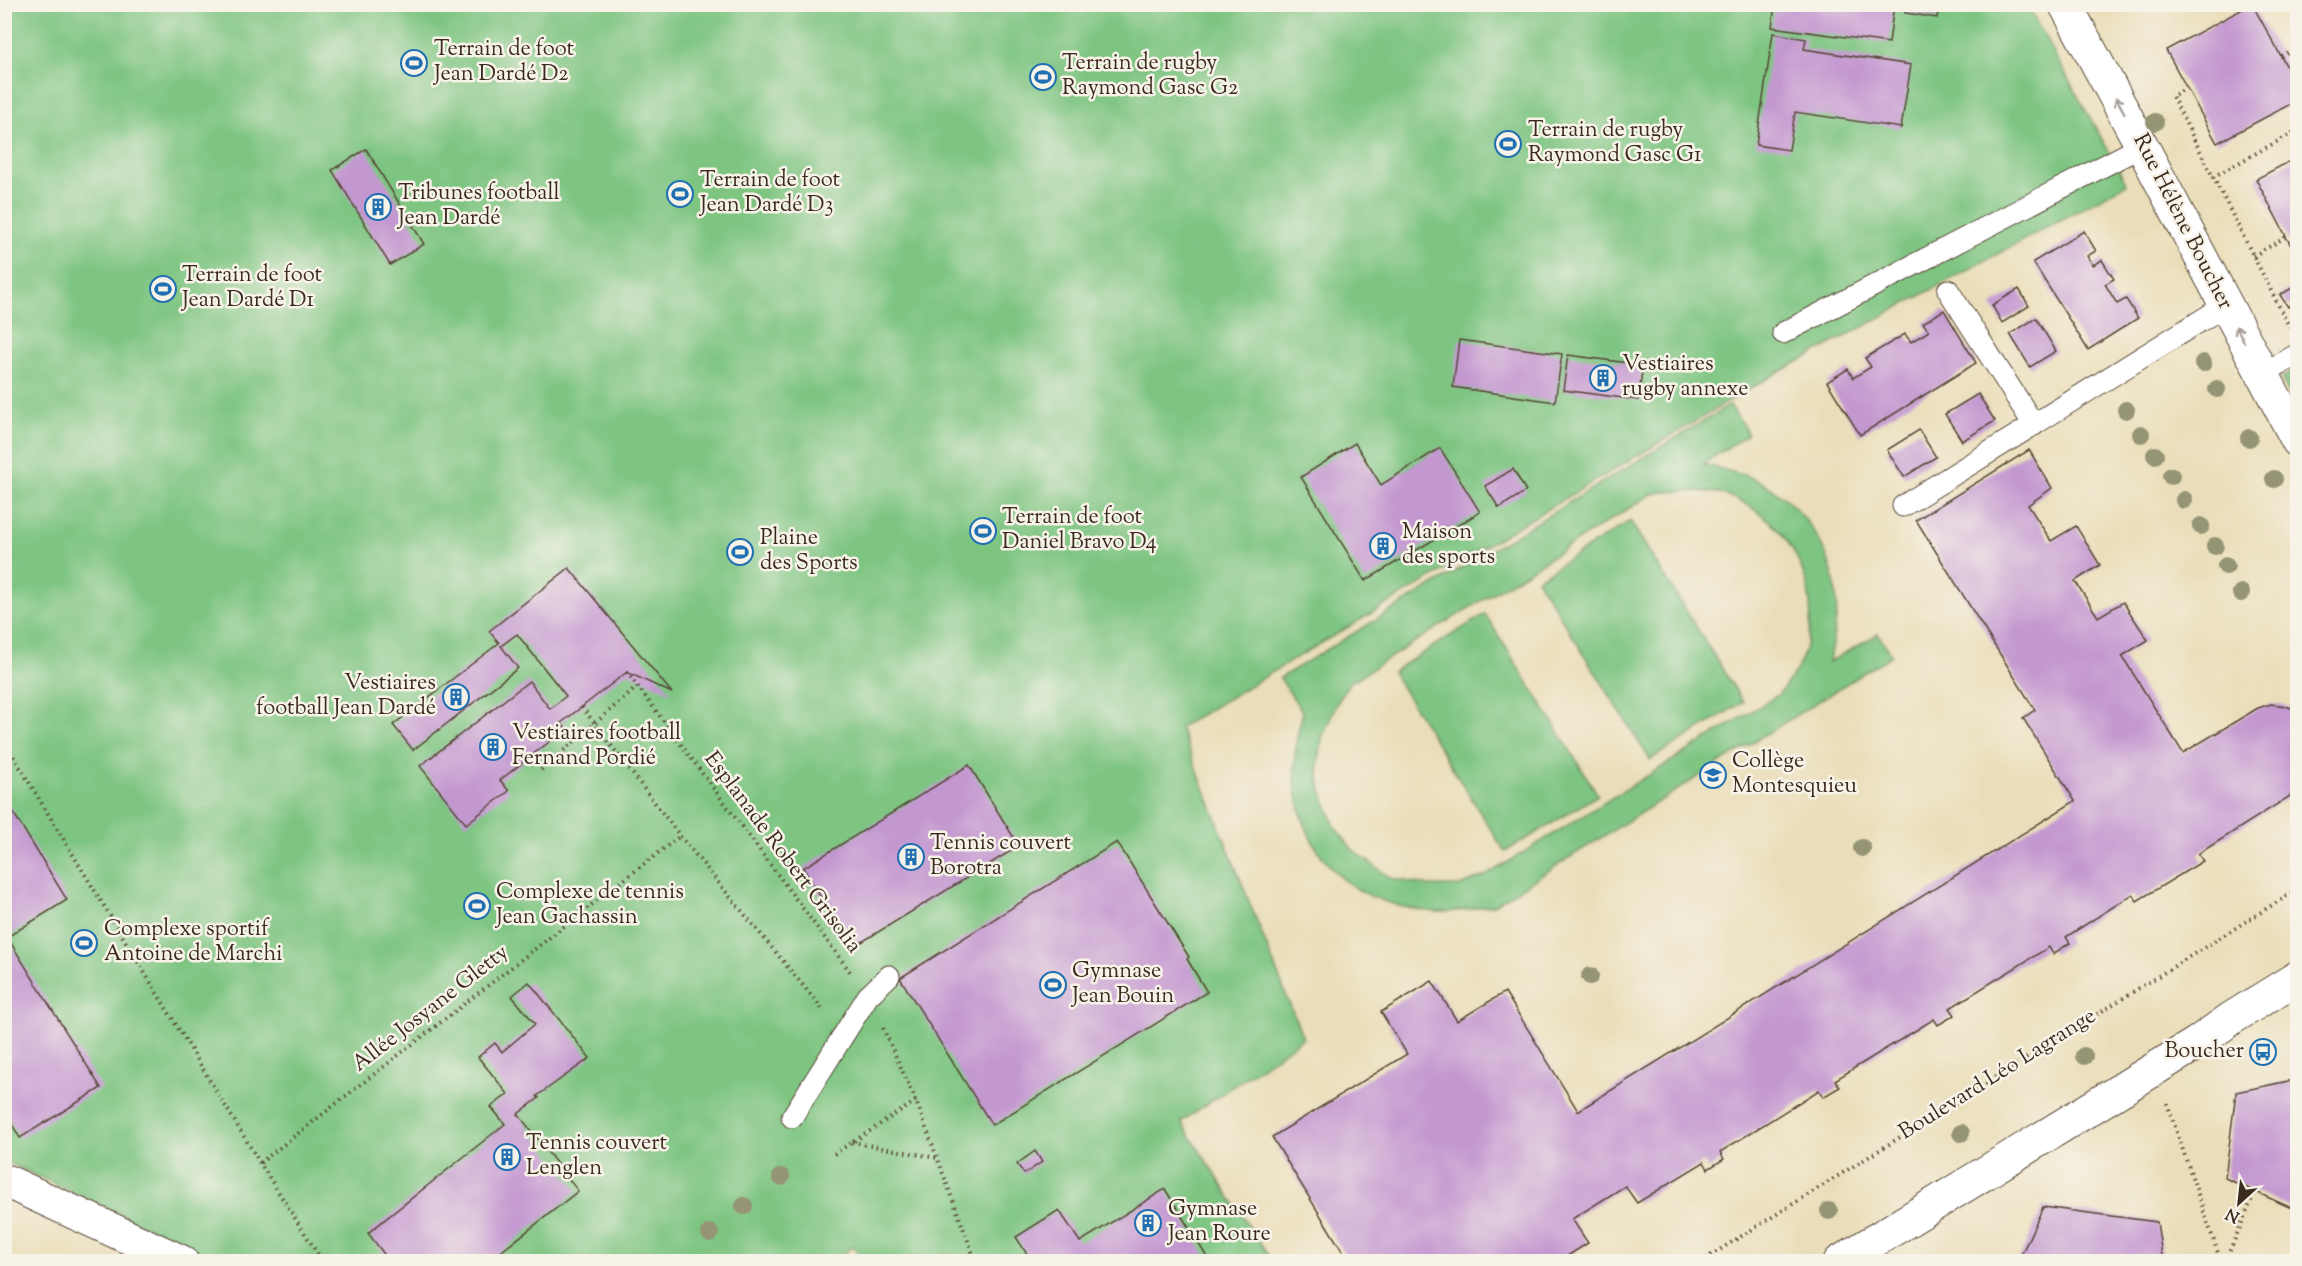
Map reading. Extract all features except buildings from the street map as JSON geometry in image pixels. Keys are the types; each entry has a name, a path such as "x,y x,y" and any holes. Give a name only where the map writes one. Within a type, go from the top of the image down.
{"street":[{"name":"Rue Hélène Boucher","path":"2065,4 2298,441"},
{"path":"1840,1262 2198,1043 2232,1018 2298,978"},
{"path":"8,1182 182,1262"}],"lane":[{"path":"1783,333 2142,146"},
{"path":"1948,290 2034,424"},
{"path":"1903,506 2224,304"},
{"path":"2261,374 2298,354"},
{"path":"792,1117 868,996 889,976"}],"path":[{"path":"2281,56 2298,47"},
{"path":"2187,88 2172,96 2293,333"},
{"path":"2213,177 2298,130"},
{"path":"2253,256 2286,237"},
{"name":"Esplanade Robert Grisolia","path":"627,672 868,996 915,1101 976,1262"},
{"path":"541,770 637,687"},
{"path":"582,707 680,836 844,1035"},
{"path":"4,741 260,1163 323,1262"},
{"name":"Allée Josyane Gletty","path":"260,1163 680,836"},
{"name":"Boulevard Léo Lagrange","path":"1700,1262 2298,889"},
{"path":"2166,1100 2223,1262"},
{"path":"834,1154 915,1101"},
{"path":"852,1142 937,1158"},
{"path":"2223,1262 2255,1192"}],"green space":[{"name":"Plaine des Sports","path":"5,5 2027,5 2127,184 1770,377 1180,727 1303,1038 1181,1122 1272,1261 864,1262 853,1246 834,1262 220,1261 5,1161"},
{"path":"2297,369 2297,408 2281,378"},
{"path":"1730,405 1748,434 1703,464 1752,478 1768,486 1797,510 1809,525 1827,557 1836,593 1836,619 1829,662 1878,634 1892,655 1494,905 1442,912 1423,911 1373,897 1351,885 1326,861 1304,823 1298,802 1295,757 1303,713 1280,678","holes":["1702,491 1722,494 1747,505 1769,521 1787,541 1800,564 1808,590 1811,616 1807,643 1797,669 1778,695 1487,875 1460,886 1429,886 1391,878 1353,850 1335,827 1320,785 1318,768 1322,738 1336,705 1349,683 1652,494"]},
{"path":"1630,521 1743,702 1650,760 1537,579"},
{"path":"1485,614 1598,795 1505,852 1392,672"}],"place":[{"name":"Terrain de foot Jean Dardé D2","path":"414,63"},
{"name":"Terrain de rugby Raymond Gasc G2","path":"1043,77"},
{"name":"Terrain de rugby Raymond Gasc G1","path":"1508,144"},
{"name":"Terrain de foot Jean Dardé D3","path":"680,194"},
{"name":"Tribunes football Jean Dardé","path":"378,207"},
{"name":"Terrain de foot Jean Dardé D1","path":"163,289"},
{"name":"Vestiaires rugby annexe","path":"1603,378"},
{"name":"Terrain de foot Daniel Bravo D4","path":"983,531"},
{"name":"Maison des sports","path":"1383,546"},
{"name":"Plaine des Sports","path":"740,552"},
{"name":"Vestiaires football Jean Dardé","path":"456,697"},
{"name":"Vestiaires football Fernand Pordié","path":"493,747"},
{"name":"Collège Montesquieu","path":"1713,775"},
{"name":"Tennis couvert Borotra","path":"911,857"},
{"name":"Complexe de tennis Jean Gachassin","path":"477,906"},
{"name":"Complexe sportif Antoine de Marchi","path":"84,943"},
{"name":"Gymnase Jean Bouin","path":"1053,985"},
{"name":"Boucher","path":"2263,1052"},
{"name":"Tennis couvert Lenglen","path":"507,1157"},
{"name":"Gymnase Jean Roure","path":"1148,1223"}]}
